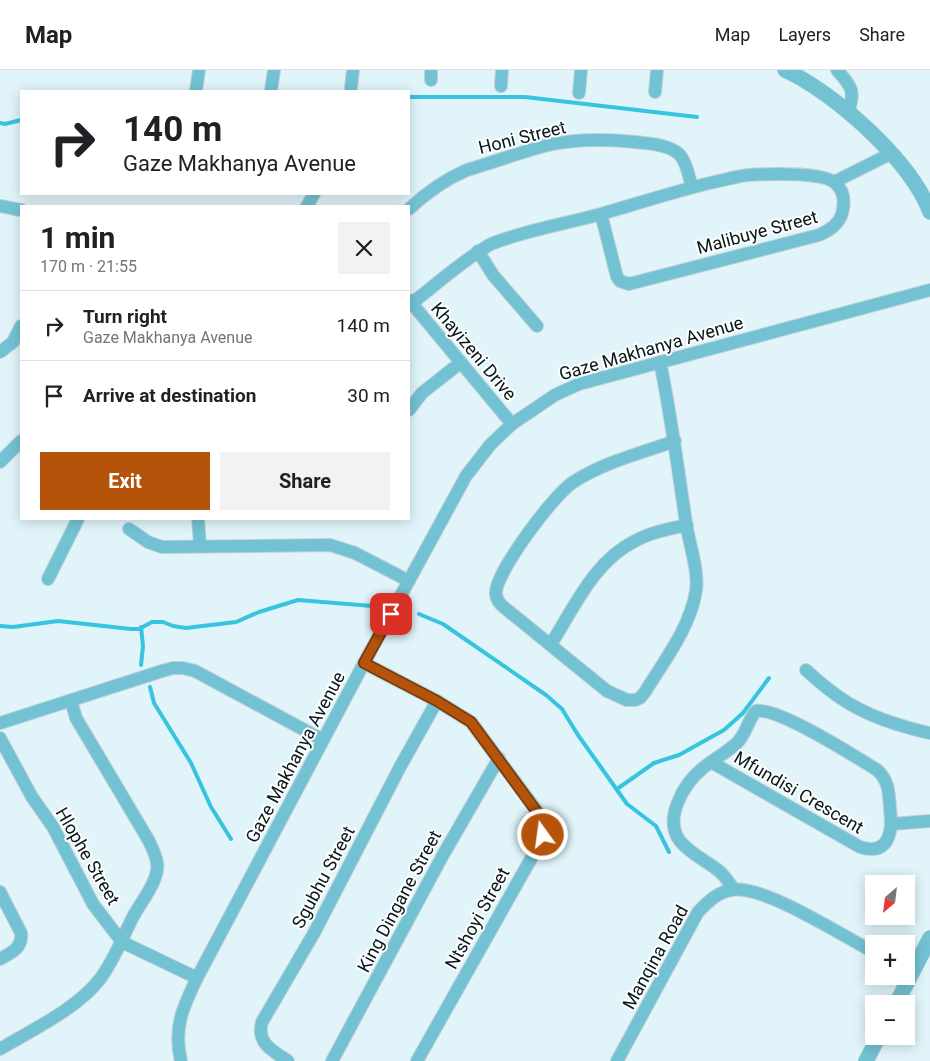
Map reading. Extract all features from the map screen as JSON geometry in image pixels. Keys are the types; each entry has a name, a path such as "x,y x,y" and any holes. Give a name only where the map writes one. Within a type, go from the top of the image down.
{"street":[{"path":"196,90 199,70"},
{"path":"271,90 274,70"},
{"path":"351,88 352,70"},
{"path":"501,86 502,70"},
{"path":"579,93 581,70"},
{"path":"655,92 657,70"},
{"path":"786,70 813,86 848,112 907,173 929,204"},
{"path":"837,70 846,80 853,94 848,112"},
{"name":"Honi Street","path":"410,208 421,198 455,175 549,145 573,141 623,140 672,150 684,162 692,187"},
{"path":"411,302 478,251 500,240 601,214 692,187 745,176 762,174 817,176 834,182 890,154"},
{"name":"Malibuye Street","path":"601,214 617,277 620,281 629,284 830,231 838,224 843,214 844,202 843,195 834,182"},
{"path":"0,206 20,210"},
{"path":"478,251 493,275 537,326"},
{"name":"Gaze Makhanya Avenue","path":"182,1061 178,1048 179,1020 197,978 364,663 466,476 490,445 512,424 555,395 578,384 930,290"},
{"name":"Khayizeni Drive","path":"411,302 512,424"},
{"path":"0,352 6,349 12,342 20,328"},
{"path":"660,362 671,414 686,525 696,575 696,589 685,626 676,642 640,698 627,700 607,691 500,604 496,598 496,592 506,570 537,522 565,488 574,481 596,470 674,441"},
{"path":"410,409 422,393 460,363"},
{"path":"0,462 20,442"},
{"path":"48,579 78,520"},
{"path":"198,520 200,545"},
{"path":"551,644 603,565 633,542 648,535 686,525"},
{"path":"129,529 141,538 162,547 330,544 355,553 409,581"},
{"name":"Ntshoyi Street","path":"364,663 437,701 471,722 540,816 544,828 543,835 417,1061"},
{"path":"0,723 162,671 183,668 205,675 323,740"},
{"path":"806,670 832,693 861,711 878,718 930,733"},
{"path":"0,1049 76,1003 89,992 111,964 156,874 157,862 149,841 76,718 71,701"},
{"name":"Sgubhu Street","path":"288,1061 262,1039 260,1033 262,1022 314,933 404,760 437,701"},
{"name":"Mfundisi Crescent","path":"711,762 860,847 873,850 884,844 892,824 888,788 883,775 812,731 763,710 756,711 745,732 736,743 711,762 694,776 676,810 674,830 681,843 720,872 734,889"},
{"name":"Hlophe Street","path":"0,738 32,797 53,827 93,904 122,942 197,978"},
{"name":"King Dingane Street","path":"332,1061 443,855 499,758"},
{"path":"892,824 930,821"},
{"path":"734,889 770,897 865,947"},
{"name":"Manqina Road","path":"618,1061 698,912 715,896 734,889"},
{"path":"0,892 22,938 18,948 0,959"},
{"path":"915,962 930,938"},
{"path":"866,1061 874,1045"}],"waterway":[{"path":"410,97 525,97 697,117"},
{"path":"0,123 5,124 20,120"},
{"path":"0,626 13,627 58,621 139,629 152,622 163,622 186,628 236,622 259,612 298,600 372,606"},
{"path":"419,614 443,624 546,695 562,709 627,804 656,826 669,852"},
{"path":"141,627 143,646 141,665"},
{"path":"617,789 654,763 679,755 724,730 743,713 769,678"},
{"path":"150,687 154,703 191,763 211,807 231,839"}],"route":[{"path":"391,614 364,663 437,701 471,722 537,812 542,820 543,835"}]}
